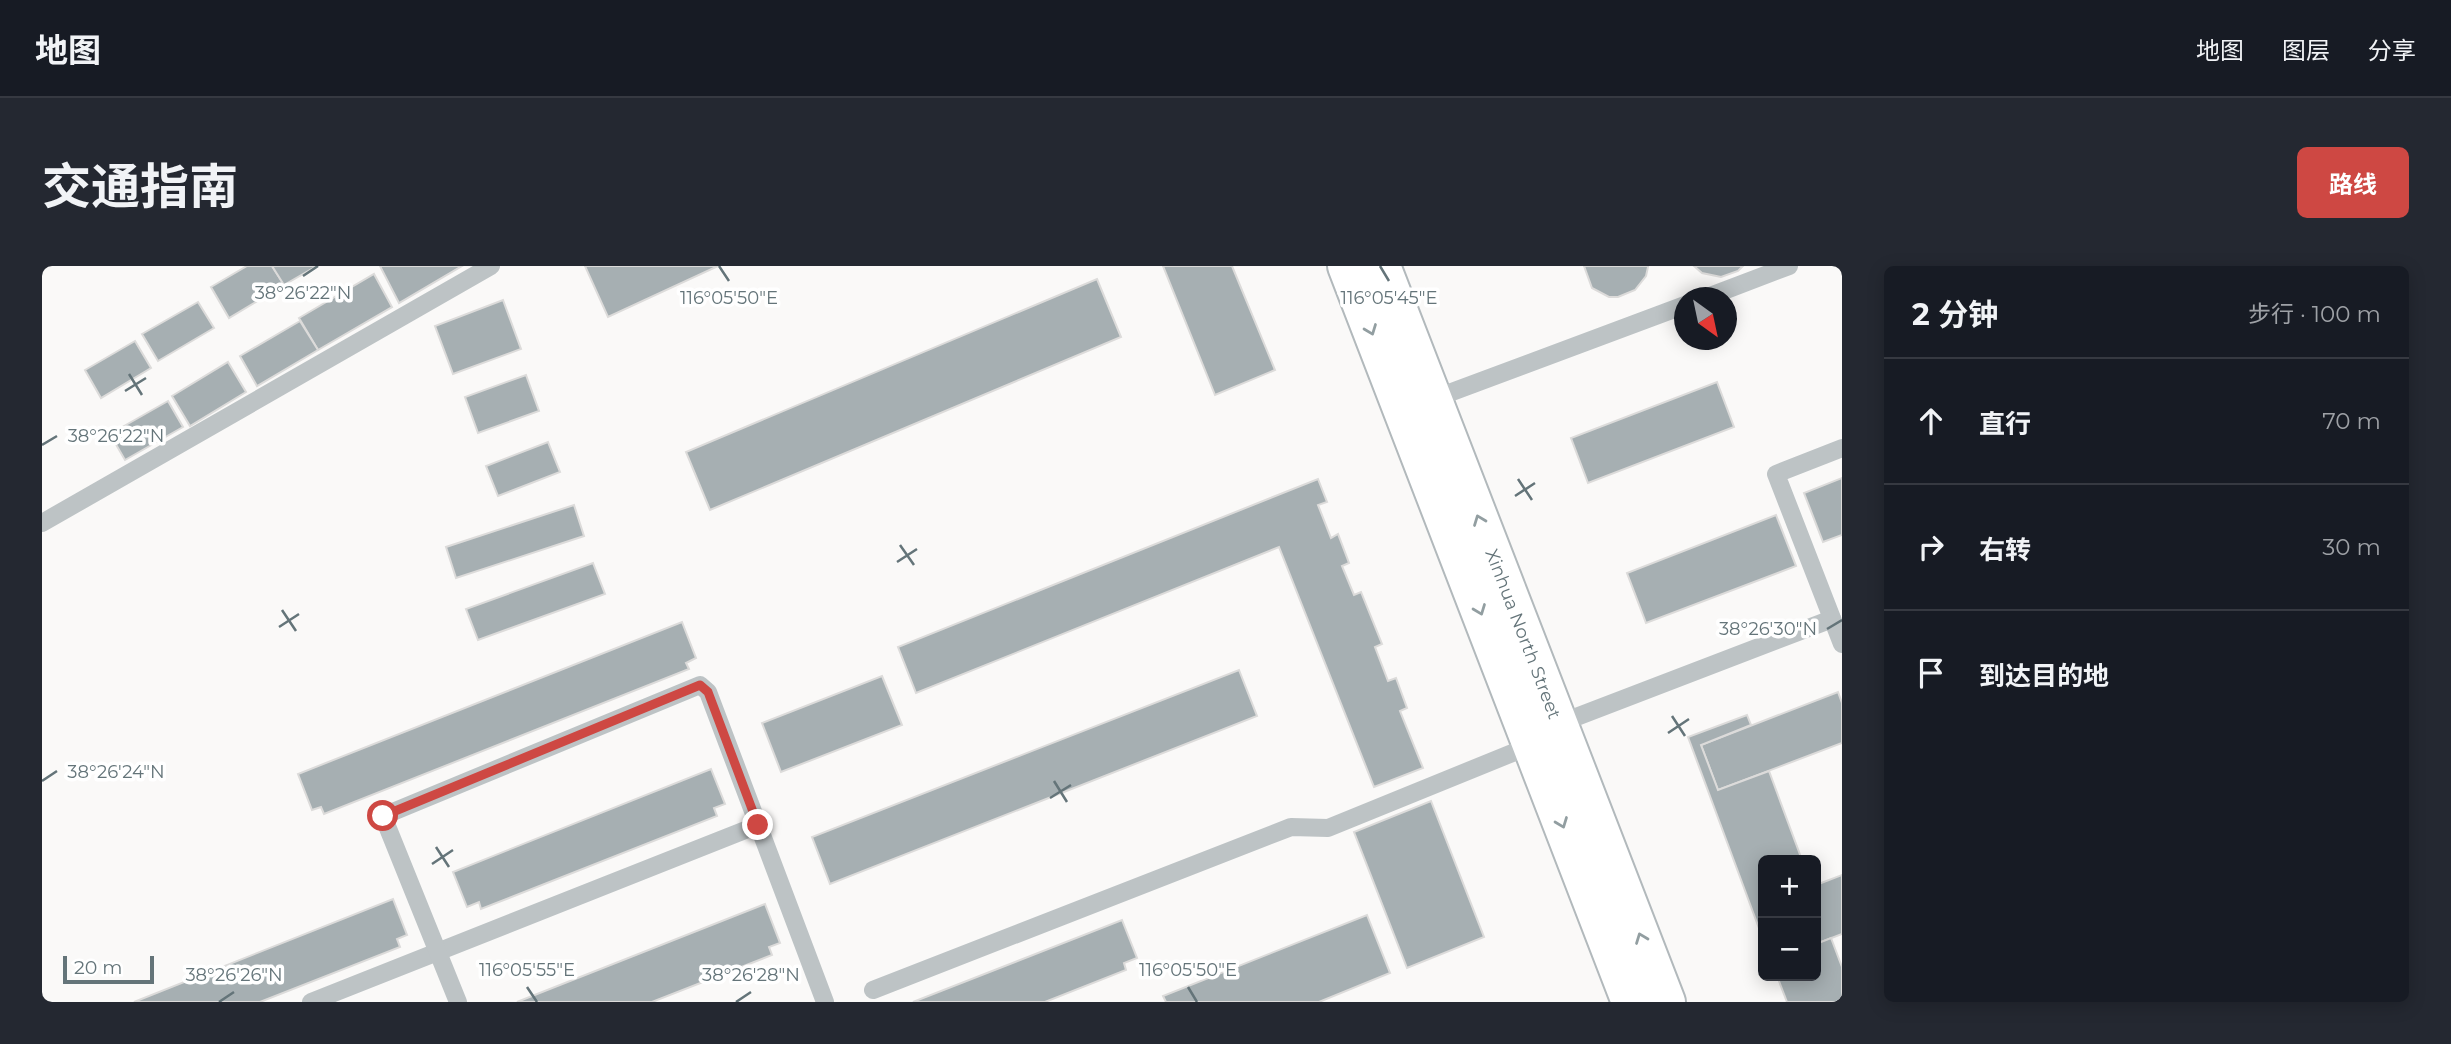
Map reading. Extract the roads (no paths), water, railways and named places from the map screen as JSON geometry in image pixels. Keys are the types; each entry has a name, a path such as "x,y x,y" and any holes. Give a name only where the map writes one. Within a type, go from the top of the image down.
{"main road":[{"name":"Xinhua North Street","path":"1347,266 1545,735 1666,1002"},
{"name":"Xinhua North Street","path":"1381,266 1433,399 1632,1002"}],"lane":[{"path":"42,523 491,266"},
{"path":"1734,287 1790,266"},
{"path":"1433,399 1674,309"},
{"path":"1842,448 1776,474 1842,644"},
{"path":"873,990 1291,827 1328,828 1545,735 1832,619"},
{"path":"458,1002 383,816 700,685 708,692 825,1002"},
{"path":"311,1002 758,825"}]}
